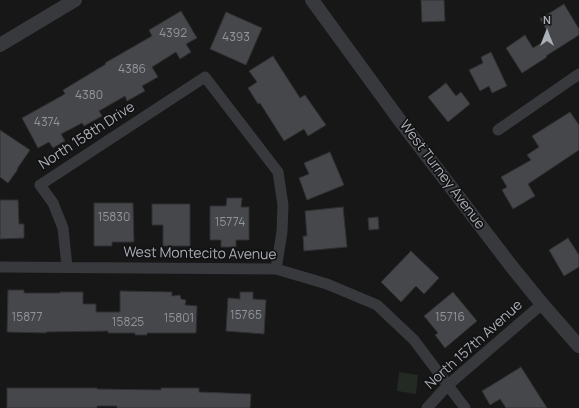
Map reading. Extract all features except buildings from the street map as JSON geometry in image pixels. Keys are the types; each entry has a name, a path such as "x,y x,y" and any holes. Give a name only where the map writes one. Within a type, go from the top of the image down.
{"street":[{"path":"0,45 75,0"},
{"name":"West Turney Avenue","path":"312,0 398,118 507,261 579,346"},
{"path":"498,130 579,74"},
{"name":"North 158th Drive","path":"67,267 63,228 53,203 40,185 205,78 278,172 283,205 282,232 276,269"},
{"name":"West Montecito Avenue","path":"0,267 276,269 327,284 376,305 414,340 465,408"},
{"name":"North 157th Avenue","path":"427,408 448,385 542,304"}],"shaded area":[{"path":"399,372 418,375 416,394 397,391"}]}
